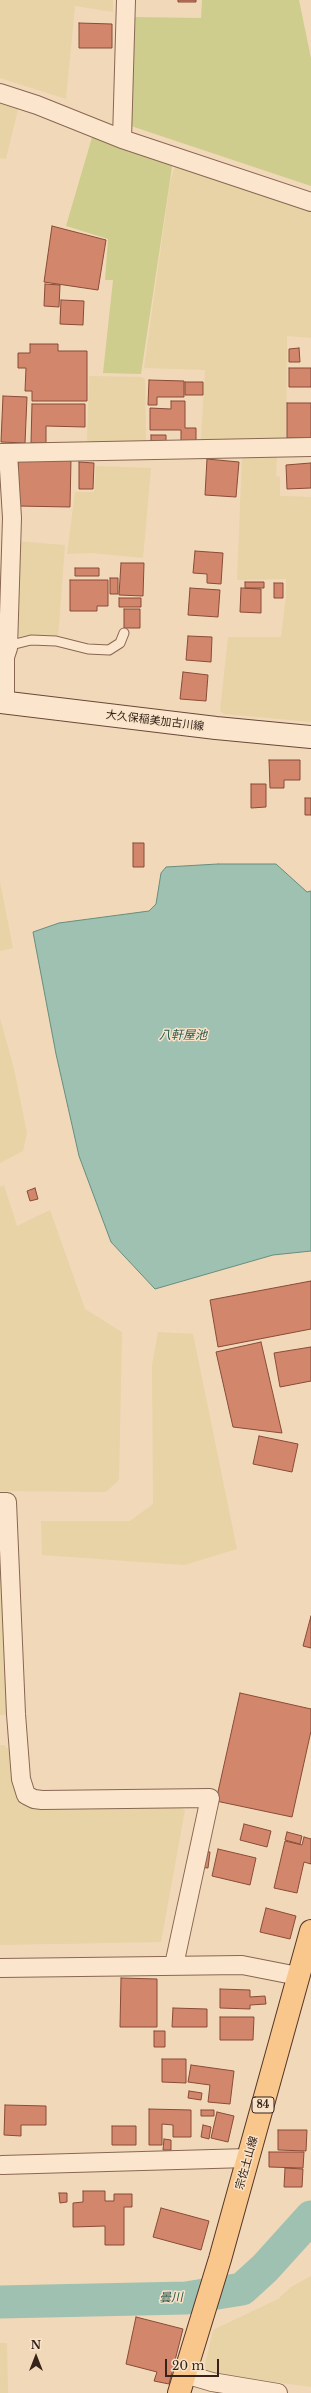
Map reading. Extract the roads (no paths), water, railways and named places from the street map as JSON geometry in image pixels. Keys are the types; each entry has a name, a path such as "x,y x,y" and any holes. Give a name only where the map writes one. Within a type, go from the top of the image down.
{"main road":[{"name":"大久保稲美加古川線","path":"2,702 216,728 311,737"},
{"name":"宗佐土山線","path":"182,2383 214,2279 311,1931"}],"street":[{"path":"122,139 126,0"},
{"path":"0,93 37,105 122,139 311,202"},
{"path":"2,702 5,657 8,648 12,518 4,453 311,447"},
{"path":"0,1502 8,1502 16,1714 21,1779 26,1795 34,1799 42,1800 210,1798 174,1965"},
{"path":"0,1968 242,1965 298,1976"},
{"path":"2,2165 248,2158"},
{"path":"182,2383 212,2382 278,2393"}],"lane":[{"path":"8,648 15,644 31,640 56,641 88,649 109,650 120,643 124,633"}],"water":[{"name":"八軒屋池","path":"218,864 276,864 307,892 311,891 311,1251 273,1255 155,1289 111,1242 79,1156 56,1054 33,932 59,923 149,911 156,904 161,873 166,867"}],"waterway":[{"name":"曇川","path":"0,2302 186,2298 242,2289 265,2268 311,2217"}]}
